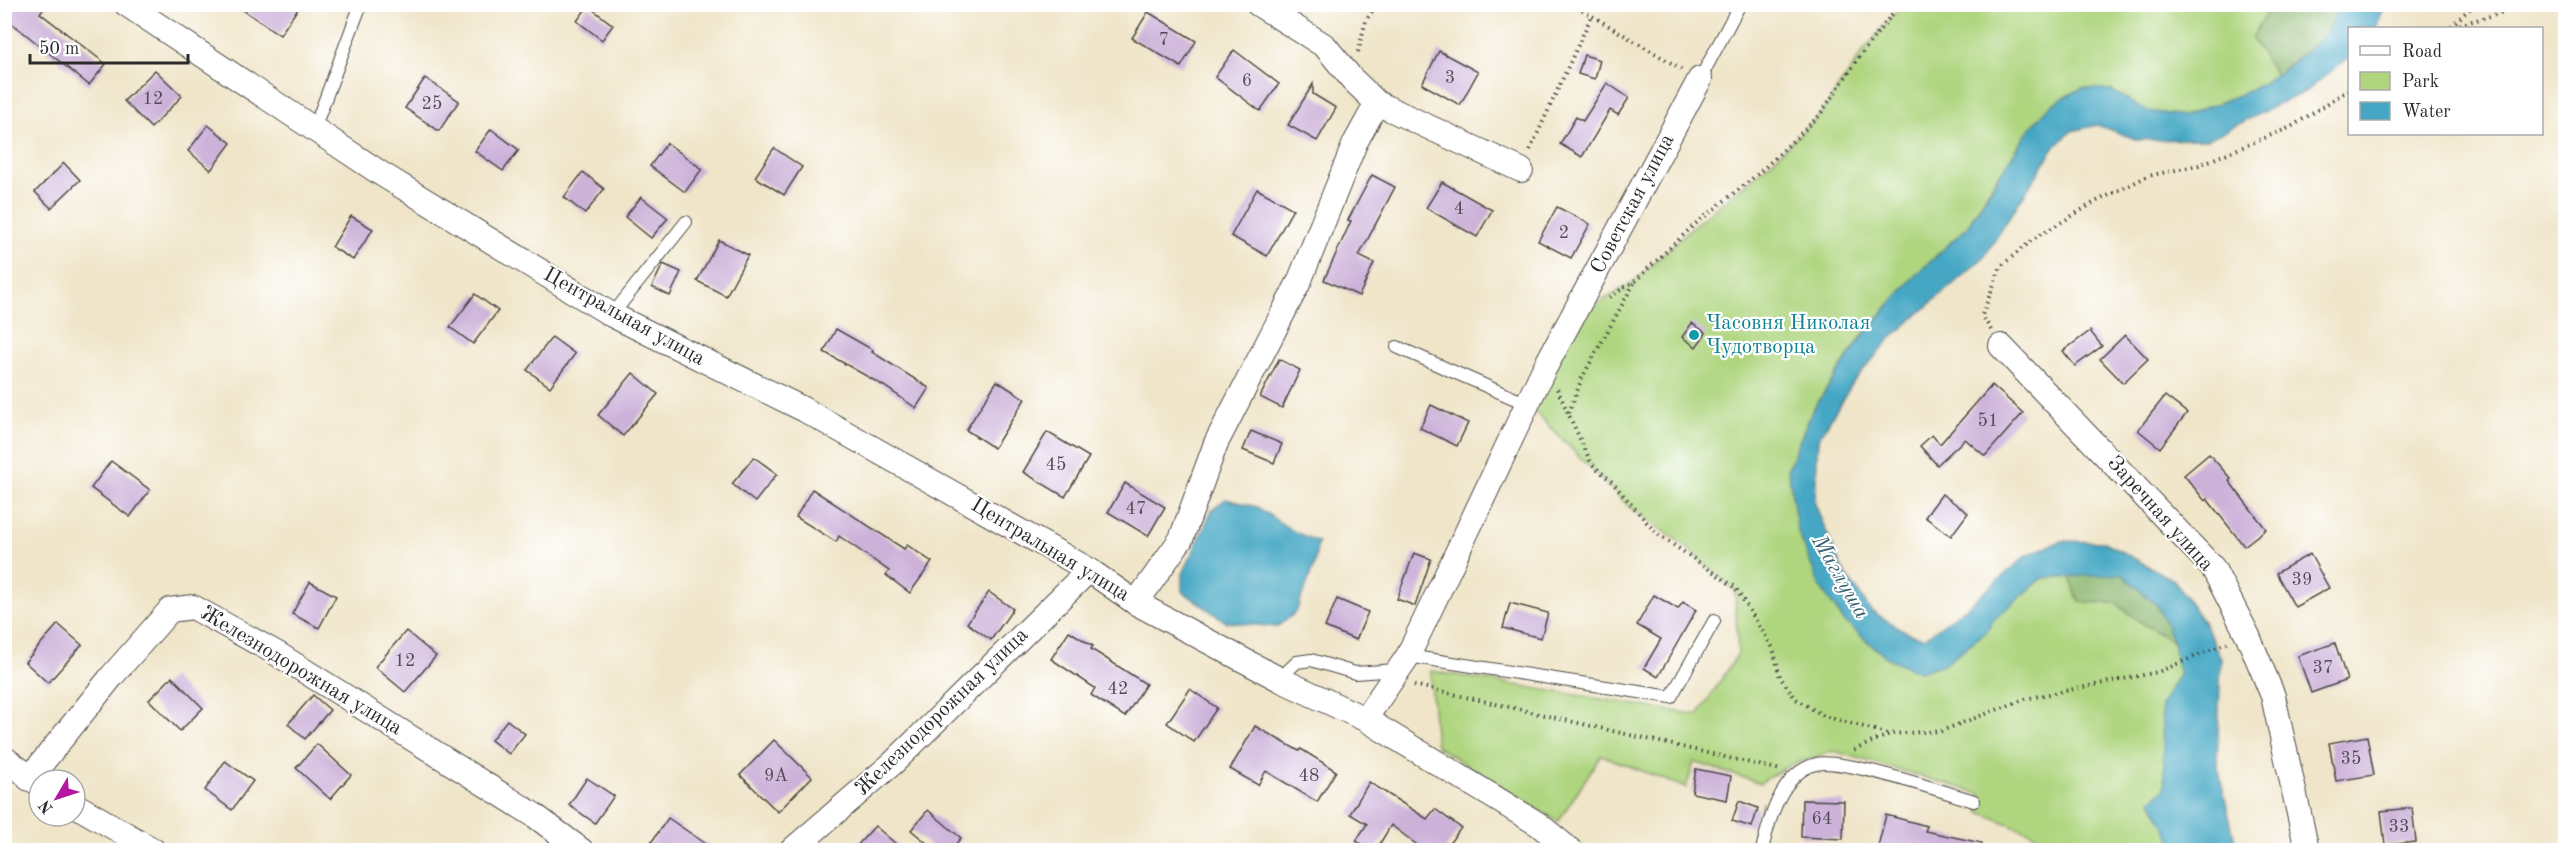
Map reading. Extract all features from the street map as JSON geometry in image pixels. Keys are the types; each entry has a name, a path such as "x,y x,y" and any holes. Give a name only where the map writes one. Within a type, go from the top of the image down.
{"street":[{"name":"Центральная улица","path":"126,4 380,173 612,315 803,409 1089,570 1137,603 1279,679 1365,719 1538,824 1570,850"},
{"path":"1257,4 1325,46 1352,79 1377,103 1521,170"},
{"name":"Советская улица","path":"1527,404 1700,79"},
{"name":"Центральная улица","path":"1137,603 1181,539 1216,443 1299,282 1355,143 1377,103"},
{"name":"Заречная улица","path":"2001,346 2212,568 2248,636 2273,696 2307,850"},
{"path":"1365,719 1398,669 1527,404"},
{"name":"Железнодорожная улица","path":"792,850 893,763 1089,570"},
{"name":"Железнодорожная улица","path":"44,768 112,676 170,610 193,606 276,653 420,743 534,815 581,850"},
{"name":"Железнодорожная улица","path":"4,758 27,776"},
{"path":"87,812 153,850"}],"lane":[{"path":"314,129 361,4"},
{"name":"Советская улица","path":"1700,79 1740,4"},
{"path":"612,315 686,222"},
{"path":"1397,347 1527,404"},
{"path":"1279,679 1297,662 1311,660 1356,673 1398,669 1671,697 1714,621"},
{"path":"1762,850 1775,805 1796,774 1814,764 1826,763 1905,781 1974,801"}],"path":[{"path":"1352,79 1366,20 1377,4"},
{"path":"1572,4 1700,79"},
{"path":"1607,298 1635,281 1693,226 1758,174 1819,116 1865,49 1900,4"},
{"path":"2449,27 2475,4"},
{"path":"2452,27 2511,10 2519,4"},
{"path":"1521,170 1591,17"},
{"path":"2001,346 1982,315 2001,266 2035,238 2095,202 2148,176 2199,165 2291,127 2348,90"},
{"path":"1568,413 1582,378 1635,281"},
{"path":"1543,371 1561,394 1579,441 1592,464 1612,482 1656,533 1735,587 1773,648 1780,677 1796,699 1824,716 1890,734 1941,731 2025,699 2158,672 2224,644"},
{"path":"1398,669 1796,774"},
{"path":"1826,763 1890,734"}],"green space":[{"path":"1902,5 2271,5 2252,38 2276,75 2249,91 2184,116 2147,111 2111,90 2082,88 1996,178 1967,227 1913,278 1864,333 1813,409 1788,468 1820,587 1844,621 1886,657 1919,672 1944,664 1986,632 1993,620 2043,578 2069,575 2079,602 2116,603 2136,619 2173,642 2180,674 2161,705 2165,789 2151,800 2177,850 2074,850 1979,812 1981,794 1834,751 1788,766 1760,783 1694,762 1686,788 1601,755 1558,822 1436,746 1430,671 1698,715 1738,654 1735,591 1685,546 1629,507 1527,404 1571,320 1635,281 1693,226 1758,174 1819,116 1865,49"},
{"path":"2271,5 2340,5 2325,35 2276,75 2252,38"},
{"path":"2122,574 2159,607 2173,642 2136,619 2116,603 2079,602 2069,575"},
{"path":"1763,802 1755,850 1749,850"}],"water":[{"name":"Маглуша","path":"2340,5 2385,5 2376,27 2348,27 2348,58 2308,90 2208,139 2138,140 2097,125 2072,131 2056,145 1984,257 1891,338 1854,381 1818,439 1815,504 1841,567 1871,611 1910,634 1924,638 1968,606 2026,556 2061,541 2104,542 2174,580 2204,623 2221,658 2217,763 2237,850 2177,850 2151,800 2165,789 2161,705 2179,674 2173,642 2159,607 2122,574 2043,578 1993,620 1986,632 1944,664 1919,672 1886,657 1844,621 1820,587 1797,529 1788,468 1813,409 1865,333 1913,278 1967,227 2028,131 2051,105 2082,88 2111,90 2147,111 2184,116 2249,91 2284,70 2325,35"},
{"path":"1226,499 1257,507 1293,531 1318,542 1314,566 1296,612 1277,627 1226,622 1182,591 1182,576 1212,510"}],"building":[{"path":"4,4 47,4 40,13 106,64 89,85 4,17"},
{"path":"234,4 301,4 280,35"},
{"path":"588,6 613,25 602,40 577,21"},
{"path":"1148,12 1196,41 1181,67 1132,38"},
{"path":"1234,50 1279,84 1260,111 1215,77"},
{"path":"1439,51 1478,72 1460,105 1422,84"},
{"path":"1584,55 1600,60 1595,79 1578,74"},
{"path":"155,70 182,96 151,128 124,101"},
{"path":"425,78 459,101 439,131 405,108"},
{"path":"1607,83 1629,98 1618,115 1610,110 1582,157 1560,144 1576,117 1583,121"},
{"path":"1313,84 1313,94 1336,108 1317,141 1288,125"},
{"path":"208,125 231,143 211,170 188,151"},
{"path":"491,129 519,150 503,171 475,151"},
{"path":"667,143 702,169 685,192 650,166"},
{"path":"774,148 802,167 784,195 755,177"},
{"path":"64,163 80,180 51,208 35,192"},
{"path":"583,172 604,189 585,214 564,197"},
{"path":"1372,175 1395,187 1359,256 1374,263 1359,296 1324,280 1351,221 1348,220"},
{"path":"1442,182 1492,210 1477,237 1426,208"},
{"path":"1257,189 1293,209 1267,256 1231,236"},
{"path":"641,197 668,218 651,238 625,217"},
{"path":"1557,207 1590,224 1571,258 1538,241"},
{"path":"351,216 373,229 353,260 332,247"},
{"path":"719,240 748,255 726,296 697,281"},
{"path":"663,264 681,272 670,296 652,287"},
{"path":"475,294 498,311 473,344 450,327"},
{"name":"Часовня Николая Чудотворца","path":"1692,323 1706,333 1696,347 1682,337"},
{"path":"836,329 873,350 872,352 929,388 916,408 884,386 824,352"},
{"path":"2090,331 2102,346 2075,366 2063,351"},
{"path":"2125,335 2148,359 2123,383 2100,359"},
{"path":"552,337 575,354 550,387 527,370"},
{"path":"1279,359 1300,370 1282,408 1260,397"},
{"path":"633,373 658,394 623,436 598,415"},
{"path":"997,381 1025,399 994,448 966,430"},
{"path":"1992,385 2023,413 1985,456 1965,439 1937,465 1920,446 1932,435 1940,444"},
{"path":"2165,396 2187,413 2160,448 2138,430"},
{"path":"1431,405 1468,423 1457,446 1420,428"},
{"path":"1251,431 1282,444 1274,463 1243,450"},
{"path":"1047,432 1089,457 1065,497 1023,472"},
{"path":"2209,454 2231,479 2229,481 2266,529 2244,546 2207,499 2205,501 2184,475"},
{"path":"754,457 777,474 755,502 732,484"},
{"path":"111,461 150,490 130,517 91,488"},
{"path":"1125,483 1165,507 1148,536 1108,512"},
{"path":"812,489 904,549 907,545 932,562 910,593 886,575 889,571 839,536 836,542 796,517"},
{"path":"1942,494 1968,513 1951,536 1925,517"},
{"path":"1414,553 1431,559 1415,606 1397,599"},
{"path":"2310,554 2329,588 2295,607 2276,573"},
{"path":"310,582 336,596 319,628 292,614"},
{"path":"989,592 1013,609 991,640 967,623"},
{"path":"1654,595 1678,609 1683,602 1696,610 1658,677 1644,668 1661,639 1637,625"},
{"path":"1337,599 1368,612 1356,640 1325,627"},
{"path":"1510,603 1548,613 1541,638 1503,628"},
{"path":"58,624 82,645 48,683 25,662"},
{"path":"406,631 436,656 405,692 375,667"},
{"path":"1069,631 1093,646 1091,649 1146,684 1125,717 1091,695 1095,688 1051,659"},
{"path":"2335,643 2347,680 2311,693 2298,656"},
{"path":"172,677 203,708 180,731 149,700"},
{"path":"1190,689 1217,708 1194,742 1167,723"},
{"path":"313,695 330,710 305,739 288,724"},
{"path":"507,720 525,734 509,754 491,740"},
{"path":"1255,726 1299,751 1301,749 1336,771 1317,802 1266,771 1258,785 1230,769"},
{"path":"2367,736 2374,775 2336,781 2329,743"},
{"path":"774,740 812,777 778,812 740,775"},
{"path":"317,744 351,775 330,799 296,768"},
{"path":"225,761 253,781 232,810 205,790"},
{"path":"1696,769 1731,776 1727,800 1692,793"},
{"path":"587,778 614,796 595,823 569,805"},
{"path":"1369,782 1427,819 1435,809 1461,828 1444,850 1424,850 1391,825 1376,850 1372,850 1356,841 1367,824 1350,814"},
{"path":"1802,800 1844,801 1843,839 1801,837"},
{"path":"1739,801 1758,808 1752,827 1732,821"},
{"path":"2412,808 2416,842 2385,845 2381,811"},
{"path":"928,810 961,838 950,850 935,850 911,830"},
{"path":"1886,815 1927,826 1925,831 1982,843 1981,850 1877,850"},
{"path":"668,818 715,850 646,850"},
{"path":"875,826 903,850 853,850"}],"place":[{"name":"Часовня Николая Чудотворца","path":"1694,335"}]}
